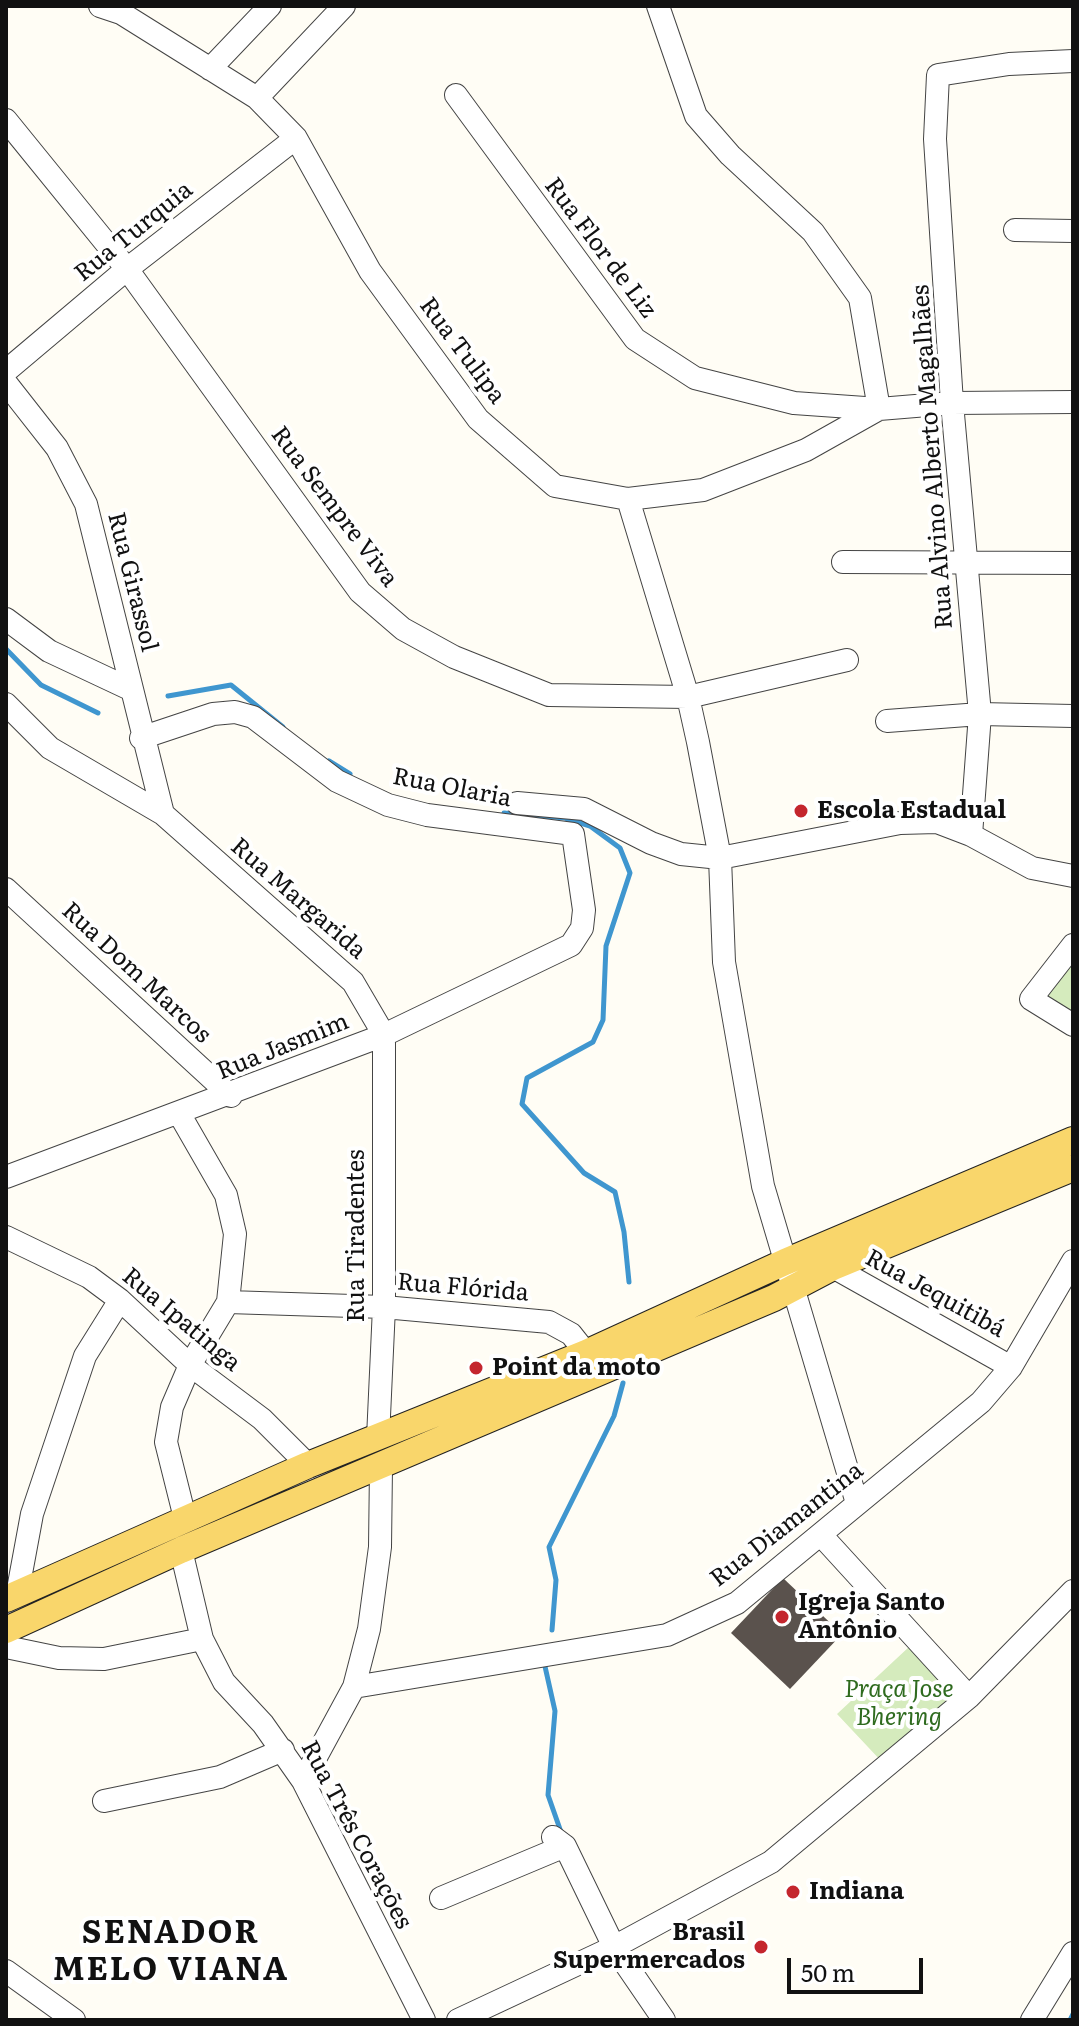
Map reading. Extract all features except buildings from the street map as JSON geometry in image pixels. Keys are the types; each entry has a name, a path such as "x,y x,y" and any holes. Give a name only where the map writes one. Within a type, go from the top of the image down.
{"main road":[{"path":"11,1597 308,1465 586,1353 785,1262 1073,1140"},
{"path":"6,1630 181,1550 793,1289 833,1267 1073,1168"}],"street":[{"name":"Rua Tulipa","path":"100,6 121,13 257,98 296,138 370,271 478,419 555,486 628,499 703,490 806,450 879,409"},
{"path":"210,69 270,6"},
{"path":"257,98 344,6"},
{"path":"658,6 696,116 730,155 813,232 860,298 879,409"},
{"name":"Rua Alvino Alberto Magalhães","path":"971,835 980,714 952,403 935,139 938,75 1009,64 1073,61"},
{"name":"Rua Flor de Liz","path":"456,95 635,339 695,378 794,403 879,409 952,403 1073,402"},
{"name":"Rua Sempre Viva","path":"6,120 127,269 360,592 403,629 454,657 549,695 688,697 847,660"},
{"name":"Rua Turquia","path":"6,371 127,269 296,138"},
{"path":"1015,230 1073,231"},
{"name":"Rua Girassol","path":"6,383 57,448 86,504 141,738 163,814"},
{"path":"628,499 688,697 720,858 724,962 763,1186 857,1503"},
{"path":"843,562 1073,563"},
{"path":"6,619 49,651 132,690"},
{"name":"Rua Margarida","path":"6,704 50,748 163,814 353,982 384,1035"},
{"name":"Rua Olaria","path":"141,738 213,714 235,712 253,717 337,781 388,805 441,817 573,834 584,910 582,928 571,945"},
{"path":"887,721 980,714 1073,716"},
{"name":"Rua Olaria","path":"517,803 584,809 661,847 681,854 720,858 900,823 937,822 971,835 1032,868 1073,876"},
{"name":"Rua Dom Marcos","path":"6,889 231,1096"},
{"name":"Rua Jasmim","path":"6,1177 231,1096 384,1035 571,945"},
{"path":"1073,945 1031,999 1073,1025"},
{"name":"Rua Tiradentes","path":"378,1438 384,1307 384,1035"},
{"path":"180,1115 226,1195 235,1234 228,1302 190,1365 172,1407 166,1442 185,1518"},
{"name":"Rua Ipatinga","path":"6,1237 89,1277 120,1300 190,1365 262,1419 308,1465"},
{"name":"Rua Diamantina","path":"354,1687 667,1635 737,1603 981,1402 1011,1367 1073,1261"},
{"name":"Rua Jequitibá","path":"833,1267 1011,1367"},
{"path":"11,1597 32,1514 85,1356 120,1300"},
{"name":"Rua Flórida","path":"228,1302 384,1307 549,1322 571,1334 586,1353"},
{"path":"303,1781 354,1687 369,1629 380,1547 381,1467"},
{"path":"821,1535 969,1697"},
{"name":"Rua Três Corações","path":"181,1550 202,1639 224,1682 283,1750 303,1781 424,2020"},
{"path":"458,2020 614,1947 771,1862 969,1697 1073,1591"},
{"path":"6,1647 59,1658 104,1659 202,1639"},
{"path":"104,1801 220,1777 283,1750"},
{"path":"441,1898 559,1841 614,1947 664,2020"},
{"path":"1032,2020 1073,1953"},
{"path":"6,1971 74,2020"}],"green space":[{"path":"1073,958 1073,1014 1041,997"},
{"name":"Praça Jose Bhering","path":"910,1646 958,1698 883,1763 837,1714"}],"waterway":[{"path":"6,649 41,685 98,713"},
{"path":"168,696 231,685 283,727"},
{"path":"329,761 350,774"},
{"path":"504,813 565,818 590,826 620,848 630,873 606,946 603,1020 593,1042 527,1078 522,1104 584,1173 615,1192 624,1232 629,1282"},
{"path":"552,1630 556,1580 549,1547 614,1416 623,1383"},
{"path":"544,1662 555,1711 548,1795 561,1832"},
{"path":"1070,2020 1073,2014"}],"place":[{"name":"Escola Estadual","path":"801,811"},
{"name":"Point da moto","path":"476,1368"},
{"name":"Igreja Santo Antônio","path":"782,1617"},
{"name":"Indiana","path":"793,1892"},
{"name":"Brasil Supermercados","path":"761,1947"}],"district":[{"name":"SENADOR MELO VIANA","path":"171,1952"}]}
